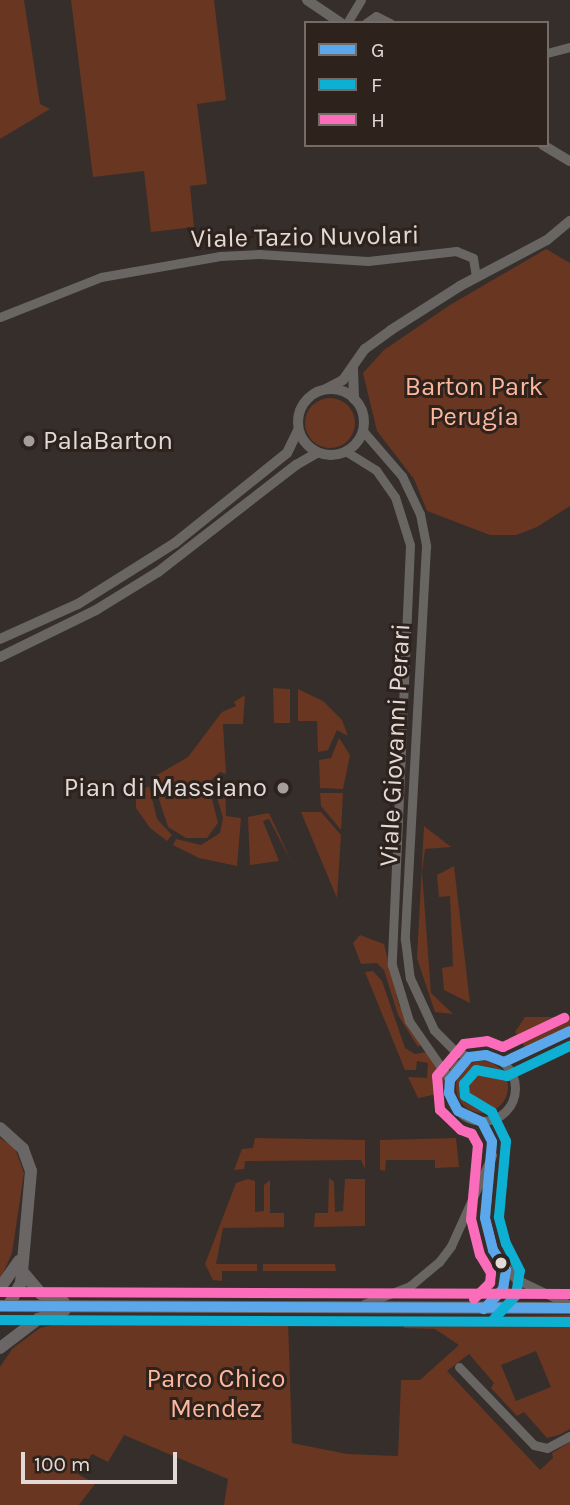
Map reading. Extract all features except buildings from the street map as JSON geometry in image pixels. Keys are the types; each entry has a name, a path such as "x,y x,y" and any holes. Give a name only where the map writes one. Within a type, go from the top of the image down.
{"main road":[{"path":"0,1128 16,1141 31,1171 20,1258 22,1271 19,1289 4,1306"},
{"path":"0,1134 16,1141"},
{"path":"0,1288 20,1258"},
{"path":"22,1271 41,1294 78,1306"},
{"path":"4,1306 339,1310 570,1306"},
{"path":"0,1348 38,1319 78,1306"}],"street":[{"path":"307,0 338,21"},
{"path":"348,21 361,0"},
{"path":"369,21 376,16 386,21"},
{"path":"549,52 570,47"},
{"path":"546,147 570,161"},
{"path":"0,639 78,604 176,543 287,453 298,430 297,419 307,399 353,369 365,349 476,277 547,240 570,221"},
{"name":"Viale Tazio Nuvolari","path":"0,317 114,273 220,256 259,254 368,261 456,251 473,258 476,277"},
{"path":"0,657 96,610 158,572 296,465 317,453 347,452 363,431 363,414 354,399 353,369"},
{"path":"326,389 354,399"},
{"path":"298,430 317,453"},
{"name":"Viale Giovanni Perari","path":"363,431 402,476 420,514 426,546 405,939 410,978 434,1030 454,1051 469,1057"},
{"name":"Viale Giovanni Perari","path":"347,452 365,461 390,489 410,545 392,965 410,1021 450,1080"},
{"path":"504,1062 570,1031"},
{"path":"482,1122 507,1111 514,1100 513,1073 504,1062 486,1055 469,1057 450,1080 449,1093 458,1111 482,1122 489,1131 492,1155 485,1219 494,1250 506,1270 529,1288 570,1306"},
{"path":"339,1310 410,1286 439,1262 451,1246 492,1155"},
{"path":"484,1309 503,1289 506,1270"},
{"path":"459,1367 534,1445 547,1448 570,1436"}],"green space":[{"path":"0,0 24,0 40,104 50,109 0,139"},
{"path":"71,0 214,0 226,100 197,104 207,184 190,186 194,227 151,232 144,171 93,177"},
{"name":"Barton Park Perugia","path":"546,249 570,263 570,506 537,527 516,535 490,535 427,511 414,479 377,431 363,373 384,350 450,305"},
{"path":"320,399 340,399 354,413 354,433 340,447 320,447 306,433 306,413"},
{"path":"273,688 290,689 290,723 274,723"},
{"path":"298,689 323,701 342,720 348,736 337,730 328,750 318,752 317,721 298,721"},
{"path":"245,695 243,724 223,724 226,774 220,772 208,783 218,823 207,838 186,838 168,827 152,778 188,757 222,712 236,706 234,702"},
{"path":"339,738 350,755 343,789 320,788 319,760 331,758"},
{"path":"225,783 226,816 241,818 237,866 199,858 173,845 176,839 201,845 220,833 223,818 216,794"},
{"path":"149,786 157,819 172,835 167,841 150,828 136,808 136,793"},
{"path":"320,793 343,793 341,830 321,806"},
{"path":"301,812 321,812 341,835 337,898"},
{"path":"269,813 292,863 269,819 263,821 279,861 250,865 248,817"},
{"path":"424,826 451,847 425,849 422,872 431,993 453,1014 435,1012 417,958"},
{"path":"454,866 470,1003 444,990 442,968 453,966 450,896 439,897 437,875"},
{"path":"360,935 384,944 399,1005 421,1044 418,1047 398,1015 384,970 377,963 361,964 353,943"},
{"path":"373,971 382,981 405,1048 415,1054 427,1052 445,1079 442,1093 418,1098 408,1077 427,1078 428,1063 417,1061 416,1070 405,1070 365,972"},
{"path":"525,1017 570,1017 570,1026 527,1050 515,1032"},
{"path":"482,1061 501,1068 508,1087 501,1106 482,1113 463,1106 456,1087 463,1068"},
{"path":"0,1138 15,1148 24,1173 12,1253 0,1280"},
{"path":"255,1138 365,1140 365,1169 361,1160 245,1161 244,1169 234,1170 242,1149 253,1148"},
{"path":"456,1138 459,1167 435,1168 435,1160 386,1160 385,1171 380,1170 380,1140"},
{"path":"329,1178 334,1182 335,1212 343,1211 345,1179 365,1179 365,1226 314,1227 315,1213 328,1213"},
{"path":"248,1179 255,1181 255,1212 264,1211 264,1185 270,1180 270,1213 284,1213 284,1227 223,1228 216,1264 257,1264 257,1271 222,1271 222,1281 213,1280 205,1264 236,1183"},
{"path":"263,1264 335,1264 336,1271 263,1271"},
{"name":"Parco Chico Mendez","path":"570,1315 570,1429 559,1435 547,1438 524,1412 517,1416 491,1388 494,1383 469,1354 447,1371 540,1470 553,1458 552,1453 570,1442 570,1505 224,1505 228,1479 124,1435 108,1462 92,1454 78,1474 95,1484 79,1505 0,1505 0,1367 12,1349 40,1328 75,1319 288,1320 292,1443 347,1454 398,1456 401,1380 420,1380 459,1345 435,1329 404,1328 404,1320","holes":["536,1351 551,1387 516,1401 501,1365"]}],"transit line":[{"name":"H","path":"474,1299 490,1283 491,1273 480,1255 471,1220 478,1145 472,1134 461,1130 440,1110 437,1076 464,1044 487,1041 503,1047 564,1018"},
{"name":"G","path":"504,1062 570,1031"},
{"name":"F","path":"494,1319 516,1295 520,1271 506,1244 499,1217 506,1141 492,1112 465,1096 464,1084 476,1070 507,1076 570,1046"},
{"name":"G","path":"482,1122 458,1111 449,1093 450,1080 469,1057 486,1055 504,1062"},
{"name":"G","path":"482,1122 492,1142 485,1218 493,1250 506,1270 503,1289 484,1309"},
{"name":"H","path":"0,1292 570,1294"},
{"name":"G","path":"0,1306 570,1308"},
{"name":"F","path":"0,1320 570,1322"}],"place":[{"name":"PalaBarton","path":"29,441"},
{"name":"Pian di Massiano","path":"283,788"}]}
